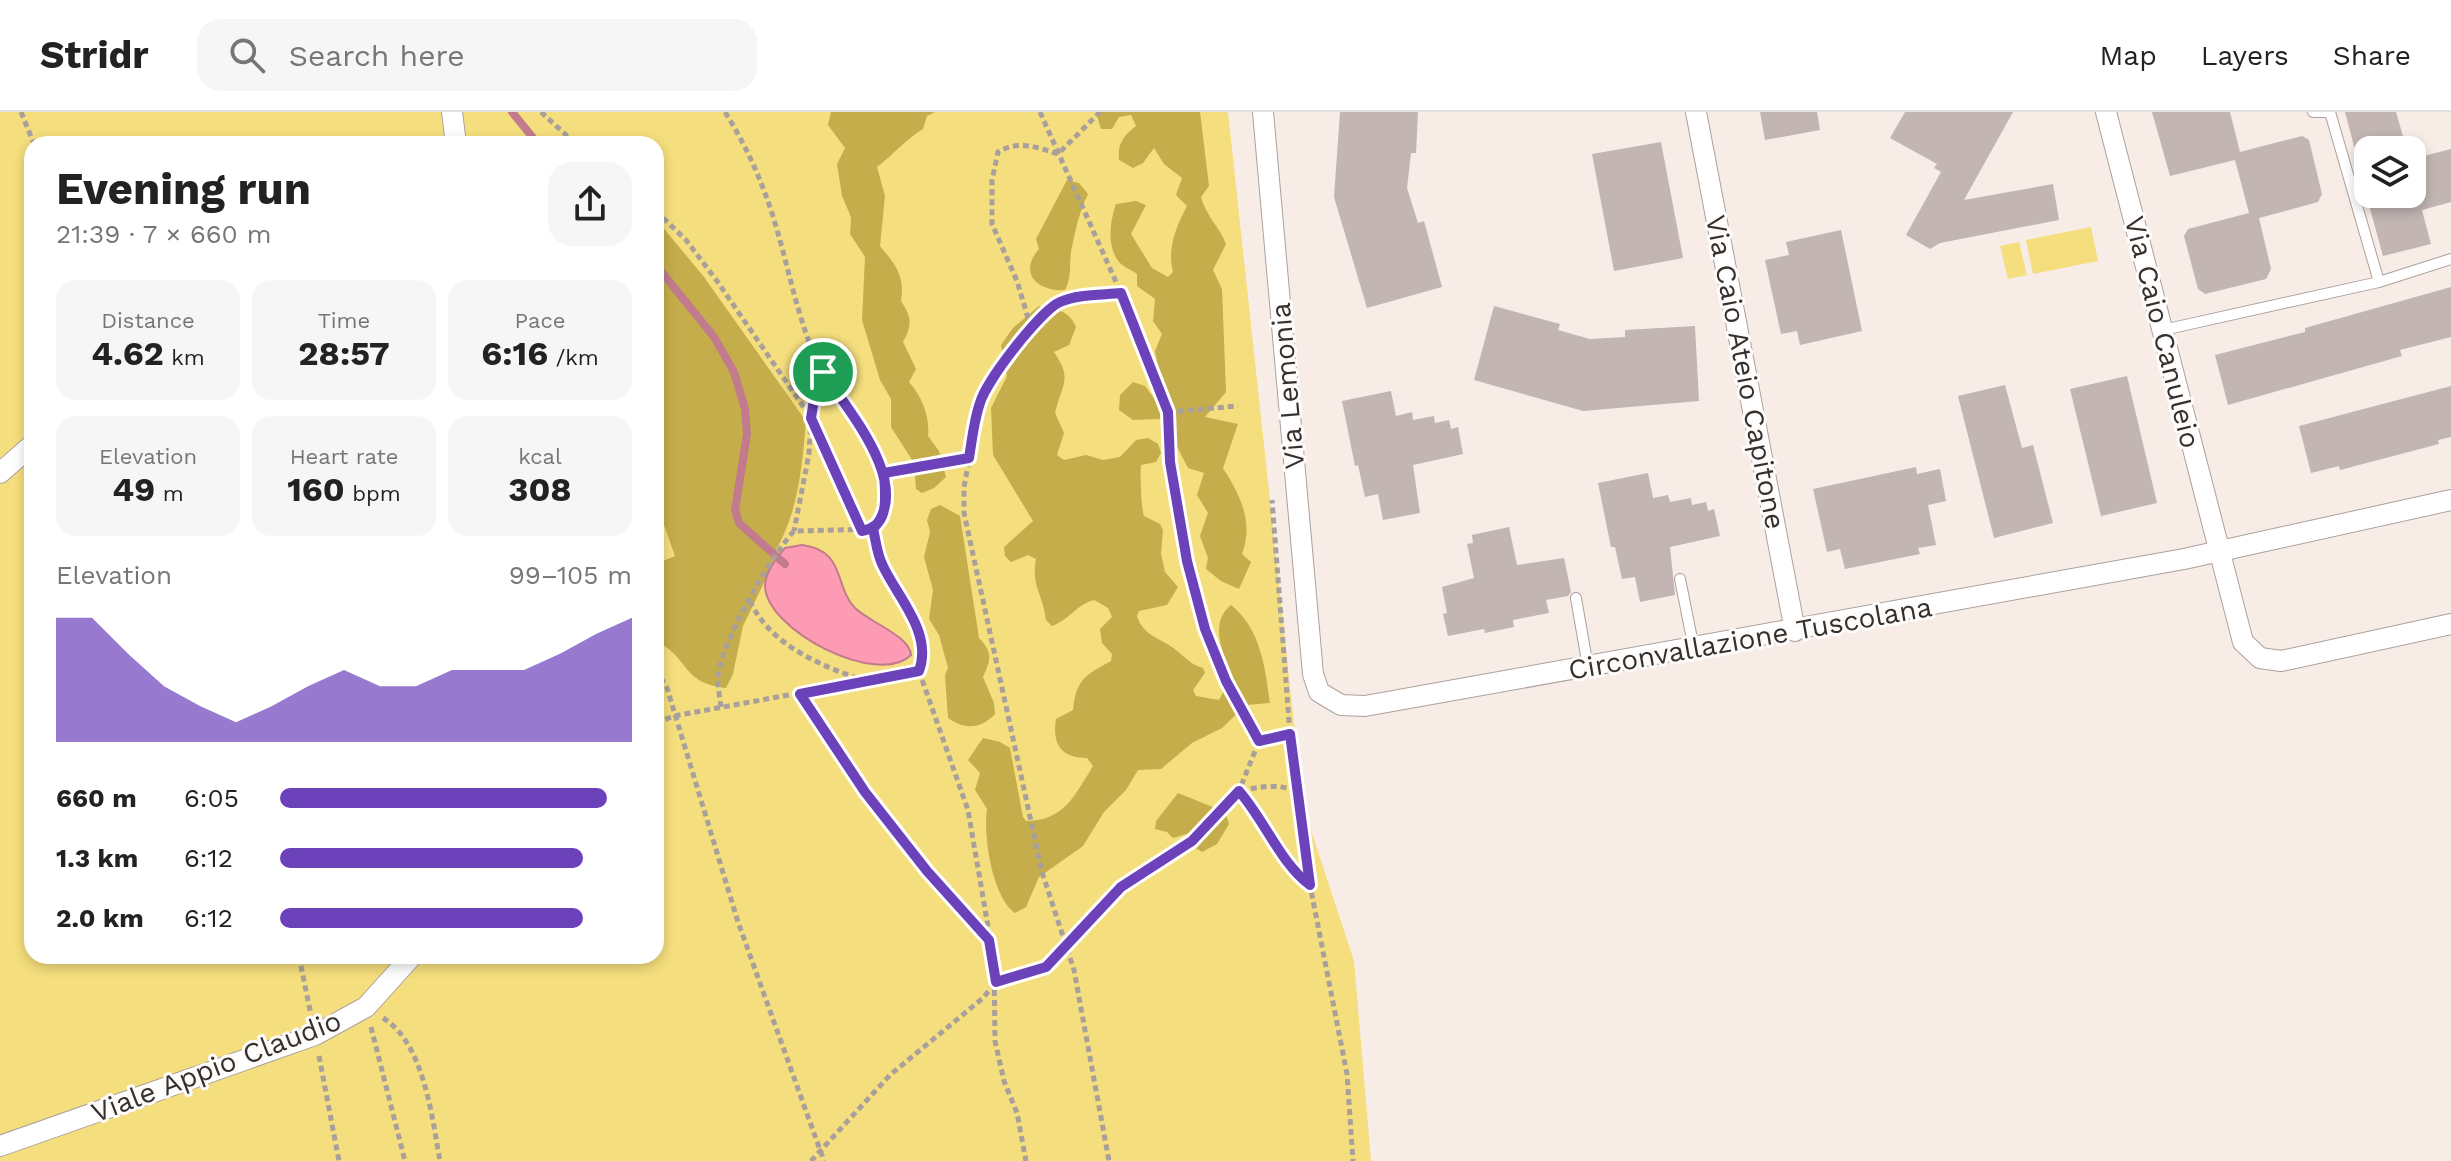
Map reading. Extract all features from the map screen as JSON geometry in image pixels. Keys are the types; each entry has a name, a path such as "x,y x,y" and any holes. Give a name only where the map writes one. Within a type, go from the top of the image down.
{"street":[{"path":"452,112 455,136"},
{"name":"Via Lemonia","path":"1263,112 1312,660"},
{"name":"Via Caio Ateio Capitone","path":"1696,112 1795,631"},
{"name":"Via Caio Canuleio","path":"2106,112 2217,553"},
{"path":"0,473 24,452"},
{"name":"Circonvallazione Tuscolana","path":"1312,660 1319,692 1329,700 1350,706 1365,706 2217,553 2451,500"},
{"path":"2217,553 2239,636 2252,653 2267,661 2310,656 2451,624"},
{"name":"Viale Appio Claudio","path":"0,1146 315,1035 366,1007 405,964"}],"lane":[{"path":"2313,112 2330,112 2379,282"},
{"path":"2163,330 2379,282 2451,259"},
{"path":"1680,579 1694,649"},
{"path":"1576,598 1588,667"}],"path":[{"path":"21,112 31,136"},
{"path":"541,112 567,136"},
{"path":"725,112 757,172 801,314 823,372 875,452 884,473 886,507 882,520 873,529 794,531"},
{"path":"1040,112 1121,293 1168,412 1170,462 1187,561 1201,615 1226,681 1259,741"},
{"path":"1058,154 1100,112"},
{"path":"1031,328 1017,281 992,224 992,180 998,152 1011,144 1037,146 1058,154"},
{"path":"664,219 686,240 717,281 811,418 862,531"},
{"path":"1109,1161 1074,970 1042,872 964,513 964,487 980,401 999,369 1031,328 1057,303 1081,296 1121,293"},
{"path":"721,707 718,676 749,601 770,562 794,531 809,454 817,382 823,372"},
{"path":"1168,412 1238,406"},
{"path":"884,473 969,458"},
{"path":"873,529 882,565 918,633 924,660 919,671 968,810 996,982 995,1041 1004,1081 1017,1113 1026,1161"},
{"path":"749,601 757,616 804,656 866,681"},
{"path":"664,720 919,671"},
{"path":"664,683 738,922 824,1161"},
{"path":"800,694 865,792 927,871 989,940"},
{"path":"1290,724 1310,885 1347,1074 1353,1161"},
{"path":"1259,741 1290,734"},
{"path":"811,1161 890,1075 983,998 996,982 1046,967 1121,887 1192,841 1239,791 1259,741"},
{"path":"1239,791 1264,786 1284,786 1296,791"},
{"path":"1239,791 1259,814 1293,873 1310,885"},
{"path":"301,964 339,1161"},
{"path":"366,1007 405,1161"},
{"path":"366,1007 398,1027 413,1049 440,1161"}],"shaded area":[{"path":"0,112 1228,112 1303,806 1354,961 1371,1161 0,1161"},
{"path":"831,112 935,112 927,116 923,129 877,167 885,196 880,246 898,271 902,285 901,301 910,321 903,342 916,369 909,382 924,407 928,436 939,451 946,477 934,488 922,493 916,489 914,463 891,427 891,399 880,380 862,320 865,257 850,234 851,217 842,196 837,164 845,148 828,125"},
{"path":"1096,112 1200,112 1209,186 1201,197 1226,244 1213,270 1222,289 1226,392 1205,417 1238,424 1223,468 1240,499 1246,520 1242,554 1251,562 1239,589 1221,581 1206,569 1208,558 1200,536 1208,513 1197,495 1204,473 1188,468 1174,441 1166,437 1161,419 1133,420 1119,410 1120,395 1133,382 1145,386 1154,398 1163,393 1155,351 1162,334 1153,321 1155,299 1137,286 1137,274 1120,263 1113,250 1111,226 1116,204 1136,201 1146,205 1131,234 1152,268 1168,277 1173,272 1171,255 1174,238 1187,206 1176,195 1182,178 1164,164 1154,148 1143,163 1133,168 1119,160 1122,140 1136,126 1131,115 1119,117 1112,129 1101,129"},
{"path":"1067,180 1079,183 1088,194 1076,230 1067,285 1065,290 1055,290 1039,284 1030,266 1039,249 1036,239"},
{"path":"2091,227 2098,261 2033,274 2026,240"},
{"path":"664,229 704,277 806,421 793,509 771,558 774,562 743,626 733,674 726,688 701,681 664,646 664,561 675,556 664,525"},
{"path":"2019,242 2027,275 2008,279 2000,246"},
{"path":"1039,306 1066,314 1076,327 1069,345 1054,352 1065,376 1055,413 1064,433 1057,455 1064,460 1086,455 1103,460 1120,457 1136,440 1148,438 1158,444 1161,453 1156,462 1141,465 1142,505 1144,516 1160,524 1163,530 1161,554 1165,572 1178,587 1167,605 1139,611 1137,616 1140,623 1191,663 1203,668 1205,673 1193,690 1196,696 1219,700 1231,677 1219,630 1220,621 1231,605 1255,637 1270,703 1246,705 1222,728 1192,743 1161,769 1138,770 1126,790 1104,812 1083,846 1039,877 1026,907 1015,913 1000,894 995,880 986,834 987,809 975,790 980,773 968,760 983,738 1000,742 1010,748 1026,821 1039,820 1059,811 1074,796 1093,766 1087,758 1071,755 1060,748 1056,719 1073,710 1079,685 1088,675 1111,661 1112,654 1102,643 1100,629 1112,617 1108,608 1094,600 1052,626 1046,620 1036,584 1036,559 1028,555 1011,562 1005,556 1004,547 1033,521 993,455 991,408 1007,376 1001,345 1013,328"},
{"path":"940,505 960,516 979,638 989,656 983,677 994,703 995,714 984,723 973,726 961,725 948,718 945,675 948,668 939,635 929,619 933,590 924,557 930,532 927,520 931,509"},
{"path":"802,545 826,554 855,608 897,635 911,655 895,663 874,664 851,659 803,636 784,620 770,603 765,586 767,576 785,548"},
{"path":"1178,793 1225,812 1229,824 1217,844 1202,852 1196,848 1199,836 1193,832 1173,838 1167,832 1155,829 1156,821"}],"building":[{"path":"1340,112 1418,112 1416,153 1411,153 1407,188 1418,223 1424,221 1442,287 1367,308 1334,197"},
{"path":"1760,112 1817,112 1820,130 1765,140"},
{"path":"1905,112 2013,112 1964,200 2053,184 2059,220 1940,243 1930,249 1906,235 1941,172 1934,168 1937,164 1890,138"},
{"path":"2152,112 2230,112 2240,152 2302,136 2309,140 2322,194 2318,202 2259,218 2271,269 2266,279 2205,294 2198,289 2184,236 2188,229 2249,213 2235,160 2170,176"},
{"path":"2345,112 2396,112 2403,136 2354,136 2354,146"},
{"path":"1661,142 1683,258 1614,271 1592,154"},
{"path":"2451,149 2451,202 2422,210 2431,244 2383,256 2370,208 2426,208 2426,155"},
{"path":"1841,230 1862,331 1800,345 1797,331 1781,334 1765,260 1789,255 1786,242"},
{"path":"2451,287 2451,337 2400,350 2402,356 2228,405 2215,355 2305,332 2305,328"},
{"path":"1494,306 1560,324 1558,330 1590,339 1625,337 1625,330 1695,326 1699,401 1583,411 1474,380"},
{"path":"2127,376 2157,503 2101,516 2070,389"},
{"path":"2005,385 2022,448 2033,445 2053,523 1994,538 1958,396"},
{"path":"2451,386 2451,437 2438,440 2439,444 2340,470 2339,466 2311,473 2299,426"},
{"path":"1391,391 1396,416 1412,412 1413,420 1434,416 1435,423 1449,420 1451,429 1458,427 1463,454 1413,465 1420,513 1383,520 1378,494 1365,497 1358,465 1355,466 1342,401"},
{"path":"1916,467 1917,474 1940,469 1946,501 1928,505 1936,545 1918,548 1920,554 1845,569 1840,549 1827,552 1813,489"},
{"path":"1648,473 1653,498 1668,495 1670,502 1691,498 1692,505 1706,502 1708,511 1714,509 1720,536 1670,547 1675,595 1640,602 1635,577 1622,579 1615,547 1611,547 1598,483"},
{"path":"1509,527 1517,565 1564,558 1571,592 1568,596 1546,600 1549,613 1513,620 1514,627 1448,636 1442,587 1474,578 1467,544 1473,543 1472,535"}],"waterway":[{"path":"512,112 532,136"},
{"path":"664,275 714,337 734,372 745,409 747,434 735,510 739,523 785,564"}],"route":[{"path":"823,372 817,382 811,418 862,531 873,529 882,520 886,507 884,473 969,458 980,401 999,369 1031,328 1057,303 1081,296 1121,293 1168,412 1170,462 1187,561 1205,629 1226,681 1259,741 1290,734 1310,885 1293,873 1259,814 1239,791 1192,841 1121,887 1046,967 996,982 989,940 927,871 865,792 800,694 919,671 924,660 909,611 882,565 873,529 882,520 886,507 884,473 875,452 823,372"}]}
